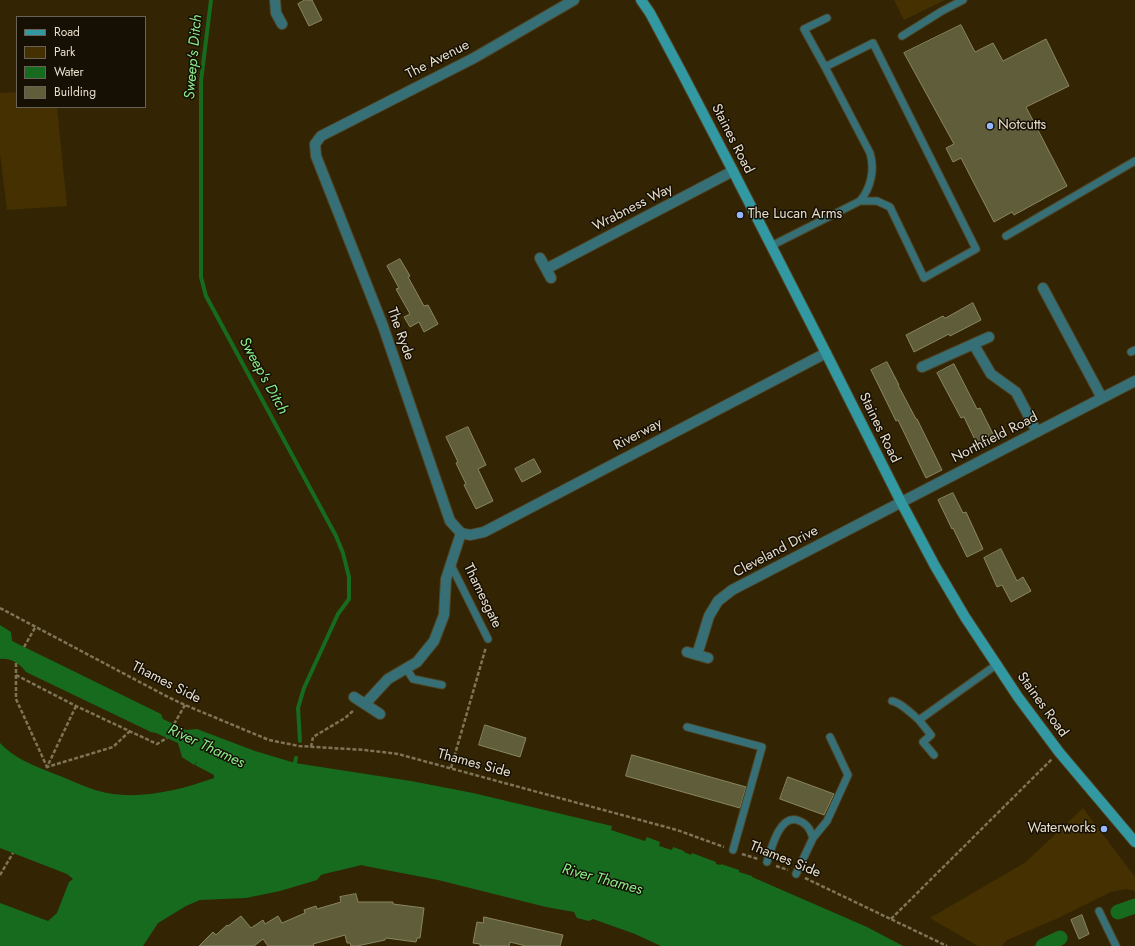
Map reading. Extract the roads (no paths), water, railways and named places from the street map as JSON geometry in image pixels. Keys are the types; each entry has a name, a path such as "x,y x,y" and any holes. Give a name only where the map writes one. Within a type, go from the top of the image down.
{"main road":[{"name":"Staines Road","path":"641,0 650,13 733,171 935,566 965,617 1018,697 1059,752 1135,842"}],"street":[{"path":"275,0 276,13 282,24"},
{"name":"The Avenue","path":"315,144 321,136 474,58 574,0"},
{"name":"The Ryde","path":"315,144 316,156 383,326 450,521 461,533"},
{"name":"Wrabness Way","path":"546,269 733,171"},
{"path":"540,258 551,278"},
{"path":"1043,288 1102,398"},
{"path":"922,367 989,337"},
{"path":"974,344 991,374 1016,392 1037,432"},
{"name":"Riverway","path":"461,533 470,535 484,532 826,353"},
{"name":"Northfield Road","path":"901,502 1135,381"},
{"name":"Cleveland Drive","path":"697,655 709,616 718,601 732,590 901,502"},
{"name":"Thamesgate","path":"365,704 388,679 417,662 434,641 444,615 446,579 450,563 461,533"},
{"path":"687,652 708,658"},
{"path":"354,697 380,714"}],"lane":[{"path":"902,36 942,11 963,0"},
{"path":"771,246 860,200 865,195 872,172 873,162 870,153 804,29 827,18"},
{"path":"825,67 873,43 976,249 924,278 890,207 877,201 860,200"},
{"path":"1006,236 1135,161"},
{"name":"Thamesgate","path":"450,563 488,639"},
{"path":"919,720 996,665"},
{"path":"406,668 413,679 442,685"},
{"path":"892,701 898,702 919,720 931,735 923,742 934,755"},
{"path":"687,727 762,748 732,850"},
{"path":"796,874 813,838 827,821 848,775 830,737"},
{"path":"767,862 778,831 787,821 793,819 804,822 810,830 813,838"},
{"path":"1099,911 1116,946"}],"water":[{"name":"River Thames","path":"0,625 11,632 12,641 161,714 163,719 186,730 197,729 255,751 295,763 411,781 473,793 612,826 611,830 645,841 647,837 660,842 659,846 672,850 673,847 691,855 692,853 716,862 716,864 721,864 739,870 739,872 752,876 867,927 903,946 661,946 635,934 593,919 589,921 577,918 574,912 546,907 438,880 362,865 324,874 317,880 280,891 246,898 200,900 186,906 158,923 143,946 0,946 0,903 48,921 57,913 69,882 73,879 67,874 0,848 0,743 6,749 31,764 89,788 109,793 139,795 170,791 214,778 214,775 195,765 197,761 194,765 182,757 178,743 151,732 26,672 21,666 14,662 7,659 0,659"}],"waterway":[{"name":"Sweep's Ditch","path":"211,0 201,81 201,277 206,296 336,536 343,553 349,577 349,599 338,614 304,688 298,708 300,741"},
{"name":"Sweep's Ditch","path":"294,767 296,758"},
{"path":"1118,912 1135,906"},
{"path":"1043,946 1060,938"}],"place":[{"name":"Notcutts","path":"990,126"},
{"name":"The Lucan Arms","path":"740,215"},
{"name":"Waterworks","path":"1104,829"}]}
